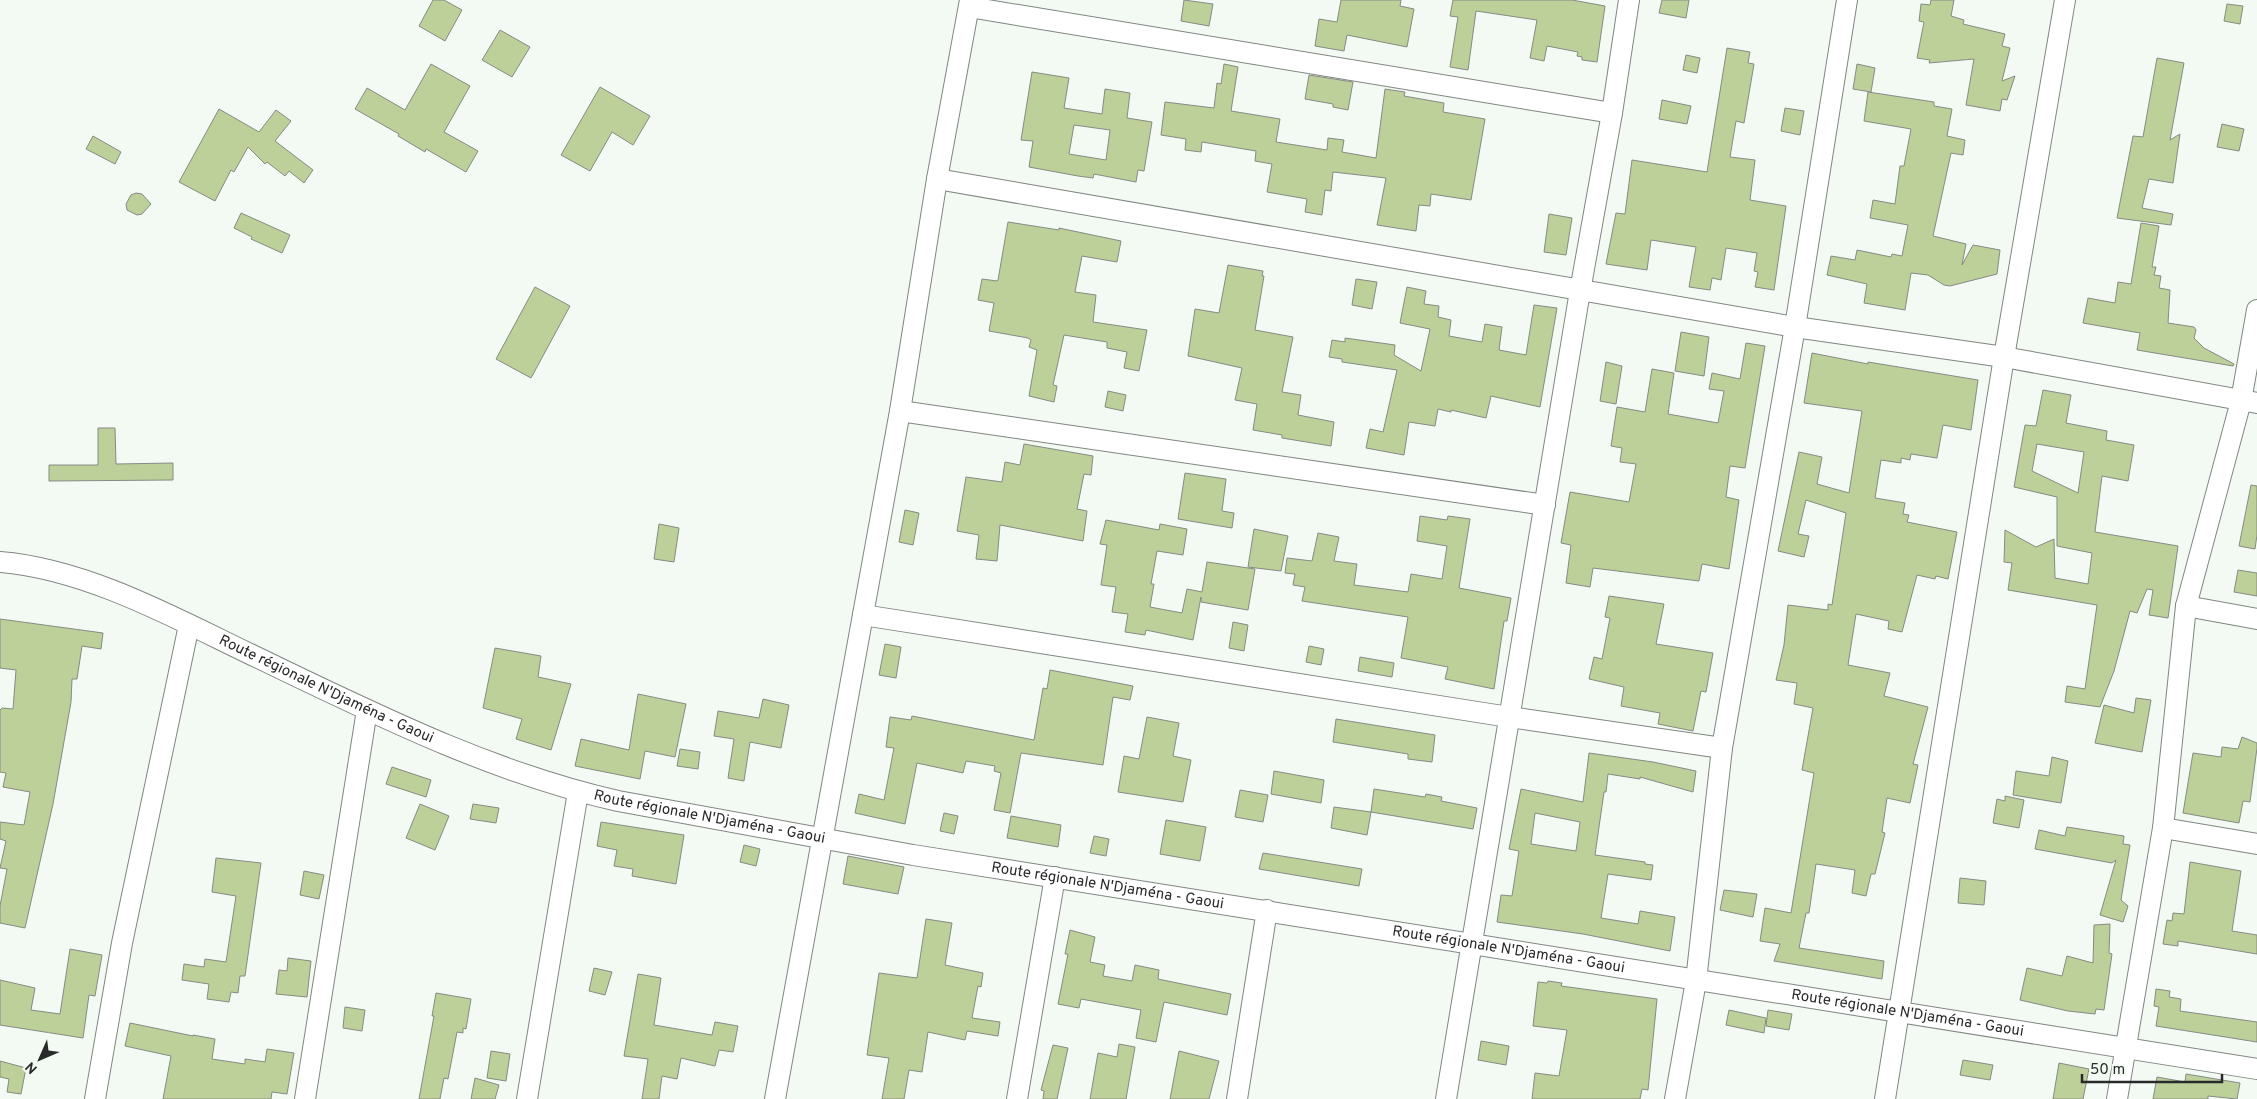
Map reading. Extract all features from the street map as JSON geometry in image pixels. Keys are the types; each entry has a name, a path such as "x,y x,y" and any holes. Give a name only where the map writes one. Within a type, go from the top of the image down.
{"street":[{"path":"1446,1099 1580,290 1612,113 1629,0"},
{"path":"1675,1099 1696,981 1722,748 1795,327 1847,0"},
{"path":"1885,1099 2004,357 2065,0"},
{"path":"775,1099 824,839 900,411 937,179 969,3 1612,113"},
{"path":"937,179 1795,327 2004,357 2249,402"},
{"path":"2117,1099 2163,828 2186,606 2249,402 2257,310"},
{"path":"900,411 1545,505"},
{"name":"Route régionale N'Djaména - Gaoui","path":"0,562 38,567 88,582 138,601 367,710 521,774 578,792 618,801 824,839 1055,878 1472,942 1696,981 2257,1068"},
{"path":"2186,606 2257,619"},
{"path":"863,615 1509,717 1722,748"},
{"path":"95,1099 122,943 189,624"},
{"path":"305,1099 367,710"},
{"path":"527,1099 578,792"},
{"path":"2163,828 2257,844"},
{"path":"1018,1099 1055,878"},
{"path":"1237,1099 1267,910"}],"building":[{"path":"433,0 444,0 462,10 445,41 419,26"},
{"path":"1184,0 1213,4 1209,26 1181,21"},
{"path":"1341,0 1401,0 1400,6 1414,9 1407,47 1347,35 1344,51 1315,46 1319,19 1337,22"},
{"path":"1453,0 1572,0 1605,6 1597,62 1582,60 1582,57 1577,56 1578,52 1547,46 1544,61 1530,58 1537,20 1476,11 1468,70 1450,67 1458,17 1450,16"},
{"path":"1662,0 1689,0 1686,18 1659,13"},
{"path":"1931,0 1954,0 1951,16 1964,20 1963,24 2005,34 2002,46 2010,48 2002,81 2015,76 2007,100 2002,99 2000,111 1966,105 1974,59 1929,63 1930,60 1917,58 1924,22 1919,21 1921,4 1930,5"},
{"path":"2227,4 2243,6 2240,24 2224,21"},
{"path":"500,30 530,47 512,77 482,60"},
{"path":"1727,48 1750,52 1748,63 1754,64 1744,123 1736,121 1730,157 1755,160 1750,200 1786,206 1774,290 1755,287 1758,272 1754,271 1757,253 1726,248 1721,280 1712,278 1710,290 1689,287 1696,247 1651,240 1647,270 1606,264 1616,213 1625,214 1632,160 1707,172"},
{"path":"1686,55 1700,58 1697,73 1683,70"},
{"path":"2157,58 2184,63 2170,140 2180,134 2173,183 2149,179 2142,208 2173,214 2171,225 2117,218 2133,136 2143,137"},
{"path":"431,64 470,86 444,132 478,151 466,172 426,149 425,152 398,136 399,134 355,109 367,88 405,110"},
{"path":"1224,64 1238,67 1231,111 1280,119 1276,142 1327,150 1328,138 1344,140 1342,152 1376,158 1385,89 1405,92 1404,96 1444,103 1443,112 1485,119 1471,200 1431,194 1430,206 1419,205 1416,231 1377,225 1386,178 1333,172 1331,191 1325,190 1322,215 1305,212 1307,199 1267,192 1272,164 1255,161 1256,151 1202,142 1201,152 1185,150 1186,139 1161,135 1165,102 1214,108 1217,83 1221,84"},
{"path":"1857,64 1875,68 1871,92 1853,89"},
{"path":"1032,72 1069,78 1064,108 1102,114 1105,89 1130,93 1127,118 1152,122 1144,171 1138,170 1136,182 1094,174 1093,178 1078,176 1029,167 1033,141 1021,140","holes":["1074,125 1110,130 1106,160 1069,154"]},
{"path":"1309,75 1353,82 1348,110 1333,107 1333,104 1305,99"},
{"path":"600,87 650,116 633,145 612,132 590,171 561,155"},
{"path":"1868,92 1934,102 1934,106 1952,109 1947,136 1965,140 1963,155 1951,153 1933,236 1966,244 1962,265 1973,245 2000,250 1997,274 1950,286 1944,285 1928,275 1911,273 1905,310 1864,303 1867,284 1827,275 1831,256 1855,260 1857,250 1891,257 1892,254 1902,256 1908,225 1870,218 1873,200 1895,204 1900,166 1904,166 1911,129 1864,121"},
{"path":"1662,100 1691,106 1687,124 1659,119"},
{"path":"1785,108 1804,111 1800,135 1781,131"},
{"path":"219,109 259,132 276,110 291,121 275,141 313,170 304,183 289,171 285,176 267,162 265,164 248,147 234,172 231,170 215,201 179,182"},
{"path":"2222,124 2244,129 2239,151 2217,147"},
{"path":"93,136 121,152 115,164 86,149"},
{"path":"136,193 142,194 151,204 142,214 137,215 127,210 126,204 131,195"},
{"path":"241,213 290,235 282,253 251,239 252,237 234,228"},
{"path":"1549,214 1572,218 1566,255 1544,252"},
{"path":"1008,222 1059,230 1059,228 1121,241 1117,262 1082,256 1075,292 1096,295 1093,322 1147,330 1139,371 1124,368 1127,352 1107,348 1107,342 1064,335 1053,385 1057,386 1054,402 1029,396 1037,350 1029,347 1031,340 1028,338 989,331 994,303 978,300 982,279 998,280"},
{"path":"2141,223 2159,226 2152,267 2156,267 2154,275 2161,276 2159,288 2170,290 2168,323 2194,327 2196,330 2194,338 2204,348 2234,364 2233,366 2137,350 2140,333 2083,323 2088,298 2115,303 2118,282 2131,284"},
{"path":"1228,265 1263,271 1262,276 1264,276 1255,330 1293,337 1282,392 1301,395 1298,415 1334,422 1331,446 1282,438 1282,435 1253,430 1257,404 1235,400 1242,368 1188,356 1195,309 1219,313"},
{"path":"1356,279 1377,282 1372,309 1352,305"},
{"path":"535,287 570,306 531,378 496,359"},
{"path":"1407,287 1426,291 1424,304 1439,306 1438,317 1451,320 1449,336 1482,342 1485,324 1502,327 1499,350 1526,355 1534,305 1557,308 1540,407 1491,396 1486,418 1438,409 1435,426 1409,422 1404,455 1366,448 1370,429 1383,432 1397,370 1342,362 1342,359 1329,357 1332,340 1345,342 1345,338 1395,345 1394,355 1421,371 1430,329 1400,323"},
{"path":"1681,332 1709,337 1704,376 1675,371"},
{"path":"1746,343 1765,346 1745,468 1730,466 1726,497 1739,500 1729,569 1702,564 1699,581 1593,568 1590,587 1566,583 1571,545 1561,543 1570,492 1629,502 1636,464 1620,462 1622,448 1611,446 1617,407 1645,412 1652,369 1674,373 1668,414 1718,423 1724,391 1709,389 1712,373 1740,379"},
{"path":"1812,353 1868,364 1868,362 1978,380 1971,430 1943,425 1937,458 1911,454 1910,460 1901,458 1901,463 1881,460 1875,498 1905,503 1903,514 1909,515 1907,522 1957,532 1948,579 1936,576 1935,579 1917,575 1902,632 1888,629 1889,621 1856,614 1848,665 1890,673 1884,696 1928,707 1913,764 1918,765 1910,803 1887,798 1882,832 1885,833 1875,874 1871,874 1866,896 1852,893 1855,870 1816,864 1809,913 1806,913 1799,948 1884,961 1882,979 1774,961 1780,944 1760,941 1765,908 1791,913 1814,773 1802,770 1813,708 1794,704 1797,683 1776,680 1784,645 1788,605 1828,610 1828,604 1832,605 1846,513 1806,500 1798,534 1809,536 1804,557 1778,551 1799,452 1822,457 1817,484 1849,493 1862,411 1804,403"},
{"path":"1606,362 1622,366 1616,404 1600,401"},
{"path":"2043,390 2071,395 2066,423 2107,431 2106,440 2134,445 2128,481 2102,476 2095,532 2178,546 2168,618 2149,615 2153,590 2147,589 2137,613 2130,611 2114,671 2100,707 2065,702 2067,686 2085,689 2097,605 2008,590 2012,563 2004,562 2005,530 2036,547 2054,539 2055,578 2088,584 2092,553 2057,546 2057,497 2014,487 2025,425 2036,426","holes":["2037,444 2084,452 2078,493 2032,471"]},
{"path":"1108,391 1126,395 1123,411 1105,407"},
{"path":"98,428 115,428 116,464 173,463 173,480 49,481 49,465 98,465"},
{"path":"1024,444 1093,456 1091,475 1084,474 1077,509 1087,511 1083,541 1000,525 997,561 976,559 979,535 957,531 966,477 1002,482 1005,462 1020,465"},
{"path":"1185,473 1226,479 1222,511 1234,513 1232,528 1178,519"},
{"path":"2251,485 2257,486 2257,535 2255,549 2239,546"},
{"path":"905,510 919,513 913,545 899,542"},
{"path":"1420,516 1447,520 1448,516 1470,519 1459,588 1511,598 1507,621 1504,621 1494,689 1445,679 1448,667 1401,658 1408,617 1302,601 1305,587 1293,585 1295,574 1285,573 1287,558 1312,561 1318,533 1339,537 1334,561 1357,564 1354,585 1408,592 1411,574 1442,579 1447,546 1417,541"},
{"path":"1106,520 1159,530 1160,524 1187,529 1183,555 1157,551 1151,584 1154,584 1150,607 1182,613 1187,589 1202,592 1207,562 1255,569 1248,610 1201,602 1201,597 1193,640 1146,630 1145,635 1125,632 1128,614 1112,612 1116,587 1101,585 1107,545 1100,544"},
{"path":"659,524 679,528 674,562 654,559"},
{"path":"1254,529 1288,536 1281,571 1248,567"},
{"path":"2238,570 2257,573 2257,596 2234,592"},
{"path":"1609,596 1664,604 1656,644 1713,653 1706,692 1701,691 1693,731 1658,724 1660,713 1621,706 1624,687 1589,679 1594,657 1602,659 1610,618 1605,617"},
{"path":"0,619 103,633 101,649 82,646 77,679 72,679 71,702 53,804 25,928 0,923 0,906 7,869 0,868 6,841 0,839 0,822 24,825 30,792 3,787 6,773 0,772 0,710 2,708 13,709 16,670 0,668"},
{"path":"1233,622 1248,625 1244,651 1229,648"},
{"path":"885,644 901,647 896,678 879,675"},
{"path":"1309,646 1324,649 1321,665 1306,662"},
{"path":"495,648 541,656 538,677 571,684 551,750 516,739 522,719 483,708"},
{"path":"1360,657 1394,663 1392,677 1358,671"},
{"path":"1050,670 1133,686 1130,700 1113,697 1103,765 1021,753 1010,813 994,810 1001,773 994,771 995,766 966,761 963,773 917,763 905,824 855,813 859,794 884,800 894,748 886,747 890,717 911,720 912,716 1034,740 1043,688 1047,689"},
{"path":"638,694 686,704 675,757 645,751 640,779 575,766 581,739 629,750"},
{"path":"2136,698 2151,700 2142,752 2095,743 2104,705 2134,713"},
{"path":"763,699 789,705 781,748 750,742 744,781 728,778 734,739 714,736 718,711 759,718"},
{"path":"1147,717 1179,723 1173,756 1191,760 1183,802 1118,792 1124,756 1139,759"},
{"path":"1336,719 1435,735 1432,762 1408,759 1408,754 1333,742"},
{"path":"2242,737 2257,743 2257,748 2250,802 2243,801 2239,823 2183,813 2193,753 2221,757 2222,747 2238,749"},
{"path":"680,749 700,752 698,769 677,766"},
{"path":"1589,753 1653,762 1696,771 1693,792 1640,777 1640,779 1608,774 1606,792 1604,792 1595,855 1645,862 1645,864 1653,865 1651,880 1608,874 1601,918 1638,924 1640,911 1675,917 1670,951 1583,934 1497,922 1501,895 1512,896 1519,851 1509,849 1521,789 1583,802","holes":["1535,813 1580,822 1576,851 1531,844"]},
{"path":"2052,757 2068,761 2061,803 2013,795 2016,771 2049,776"},
{"path":"392,767 431,780 426,797 386,784"},
{"path":"1274,771 1324,780 1321,803 1271,794"},
{"path":"1374,789 1425,797 1426,794 1442,797 1441,801 1477,808 1473,829 1371,812"},
{"path":"1240,790 1268,795 1263,822 1235,817"},
{"path":"2005,796 2024,800 2019,828 1993,823 1997,799 2005,801"},
{"path":"420,804 449,816 435,850 406,838"},
{"path":"473,804 499,808 496,823 470,819"},
{"path":"1334,807 1371,812 1367,835 1331,828"},
{"path":"944,813 958,816 954,834 940,831"},
{"path":"1011,816 1061,825 1058,847 1007,838"},
{"path":"1166,820 1206,827 1200,861 1160,854"},
{"path":"601,822 684,835 676,884 632,876 633,869 614,866 617,850 597,846"},
{"path":"2067,827 2124,836 2123,844 2130,845 2121,900 2128,906 2123,922 2100,915 2116,860 2112,863 2035,849 2039,830 2065,836"},
{"path":"1094,836 1109,839 1106,856 1090,853"},
{"path":"744,845 760,849 756,866 740,862"},
{"path":"1263,853 1362,869 1359,886 1259,869"},
{"path":"848,856 904,867 898,894 843,884"},
{"path":"216,858 261,863 245,976 240,976 238,993 231,992 229,1002 207,999 209,984 182,980 184,964 204,967 205,959 226,962 236,896 212,892"},
{"path":"2190,862 2241,871 2232,931 2257,935 2257,954 2178,941 2178,946 2163,944 2167,920 2172,921 2173,913 2184,914"},
{"path":"304,871 324,875 319,899 300,895"},
{"path":"1960,878 1986,881 1984,905 1958,903"},
{"path":"1724,890 1757,894 1753,917 1720,910"},
{"path":"926,919 952,923 945,965 983,973 981,987 978,986 972,1018 1000,1022 998,1036 967,1031 965,1040 928,1032 922,1072 909,1070 904,1099 882,1099 889,1058 867,1055 879,973 917,978"},
{"path":"2110,924 2109,953 2112,954 2104,1010 2096,1009 2095,1014 2068,1011 2020,1000 2027,968 2062,976 2067,956 2093,963 2094,925"},
{"path":"1070,930 1095,937 1090,962 1105,965 1103,976 1132,981 1135,965 1159,970 1158,979 1231,994 1227,1015 1164,1002 1156,1042 1136,1038 1141,1010 1081,999 1079,1008 1058,1004 1068,954 1065,954"},
{"path":"70,949 102,955 95,996 89,995 83,1038 0,1025 0,980 35,988 31,1010 60,1014"},
{"path":"288,958 311,961 307,997 276,994 279,970 287,971"},
{"path":"594,968 612,972 605,995 589,991"},
{"path":"638,974 661,978 654,1025 712,1035 715,1022 738,1026 733,1052 719,1050 715,1066 681,1058 677,1079 662,1076 659,1099 642,1099 648,1059 624,1056"},
{"path":"1548,981 1562,983 1561,986 1657,999 1648,1090 1642,1089 1640,1099 1532,1099 1535,1073 1559,1076 1567,1030 1533,1026 1538,982 1547,983"},
{"path":"2156,989 2170,991 2169,997 2181,999 2180,1011 2257,1022 2257,1042 2156,1026 2159,1007 2154,1006"},
{"path":"436,993 471,999 466,1029 463,1028 463,1033 457,1032 448,1079 444,1078 440,1099 419,1099 434,1016 432,1016"},
{"path":"345,1007 365,1010 362,1031 343,1028"},
{"path":"1729,1010 1766,1018 1764,1033 1726,1025"},
{"path":"1768,1010 1792,1014 1789,1030 1766,1026"},
{"path":"130,1023 215,1039 212,1059 245,1064 245,1059 265,1062 267,1049 294,1053 287,1094 272,1092 271,1099 163,1099 171,1056 125,1046"},
{"path":"1481,1041 1509,1046 1506,1065 1478,1060"},
{"path":"1119,1044 1135,1047 1126,1099 1090,1099 1098,1053 1117,1057"},
{"path":"1053,1045 1068,1048 1057,1099 1043,1099 1044,1091 1041,1090"},
{"path":"491,1051 510,1054 506,1081 487,1078"},
{"path":"1179,1051 1219,1061 1209,1099 1170,1099"},
{"path":"1963,1060 1993,1065 1990,1080 1960,1075"},
{"path":"0,1061 26,1068 21,1094 7,1092 9,1079 0,1077"},
{"path":"2059,1063 2089,1069 2083,1099 2053,1099"},
{"path":"2186,1074 2240,1083 2237,1099 2208,1096 2208,1099 2153,1099 2157,1077 2185,1082"},
{"path":"475,1078 499,1085 495,1099 471,1099"}]}
